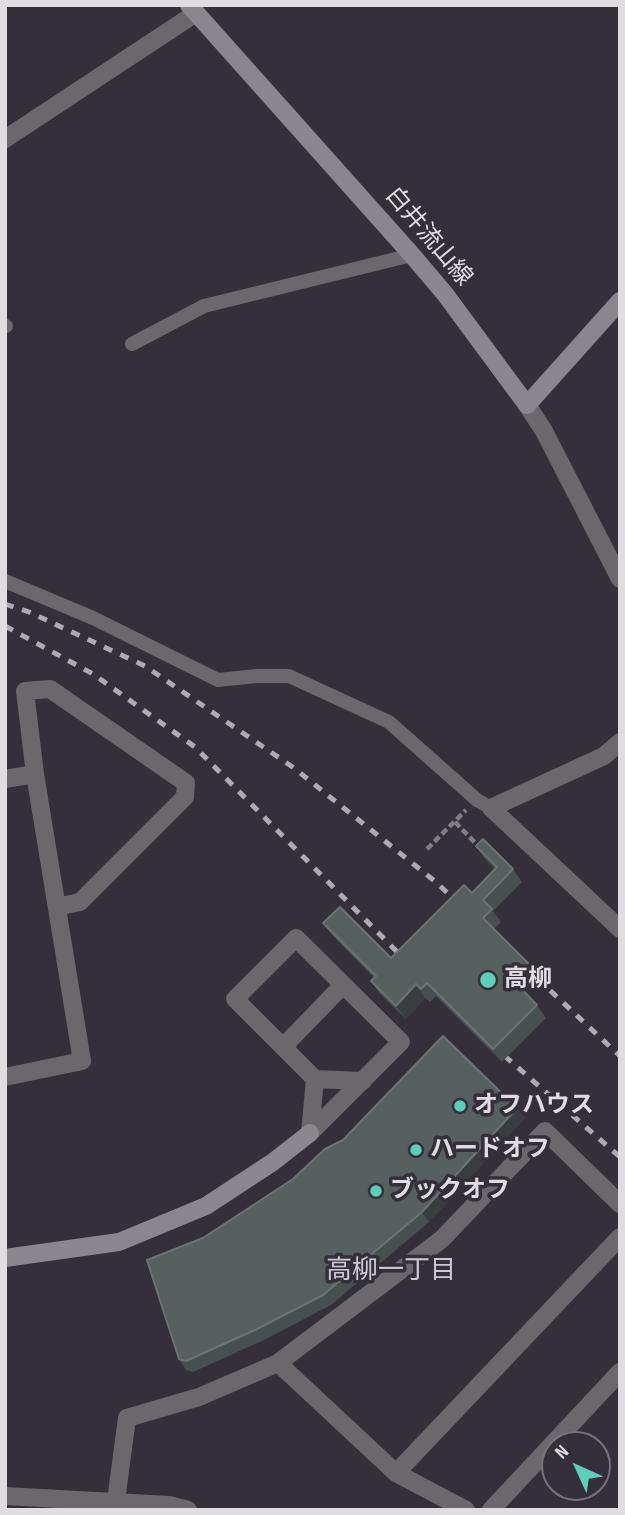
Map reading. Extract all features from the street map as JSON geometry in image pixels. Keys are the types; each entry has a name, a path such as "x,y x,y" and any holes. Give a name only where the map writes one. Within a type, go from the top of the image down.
{"main road":[{"name":"白井流山線","path":"192,9 445,294 527,405"},
{"path":"527,405 620,301"},
{"path":"5,1258 119,1242 157,1227 206,1206 310,1133"}],"street":[{"path":"5,139 192,9"},
{"path":"527,405 544,430 620,579"},
{"path":"5,1077 82,1061 35,774 25,691 50,689 186,783 185,797 80,902 57,907"},
{"path":"620,742 604,756 484,804 620,929"},
{"path":"5,779 35,774"},
{"path":"310,1133 363,1081 401,1042 296,938 235,999 315,1079 363,1081"},
{"path":"283,1046 343,985"},
{"path":"310,1133 315,1079"},
{"path":"116,1501 127,1418 199,1397 278,1363 442,1239 545,1131 620,1203"},
{"path":"396,1473 620,1237"},
{"path":"278,1363 396,1473 466,1510"},
{"path":"491,1510 620,1373"},
{"path":"5,1496 169,1505 188,1510"}],"lane":[{"path":"132,344 204,306 412,255"},
{"path":"5,581 93,618 218,680 289,676 302,681 389,722 484,804"}],"path":[{"path":"427,849 455,822 484,804"},
{"path":"455,822 488,856"}],"building":[{"name":"高柳","path":"483,839 513,869 483,900 492,909 483,918 529,964 513,980 537,1005 493,1049 427,983 421,989 416,984 396,1006 371,981 376,976 323,923 340,907 391,958 464,885 472,893 497,867 476,846"},
{"path":"443,1036 517,1108 422,1212 323,1295 186,1361 179,1359 147,1260 203,1238 293,1179 325,1149 343,1140"}],"railway":[{"path":"5,604 29,612 145,666 294,768 437,883 465,910"},
{"path":"5,626 93,674 195,747 411,966"},
{"path":"524,966 620,1056"},
{"path":"491,1044 620,1157"}],"place":[{"name":"高柳","path":"488,980"},
{"name":"オフハウス","path":"460,1106"},
{"name":"ハードオフ","path":"416,1150"},
{"name":"ブックオフ","path":"376,1191"}],"district":[{"name":"高柳一丁目","path":"391,1271"}]}
